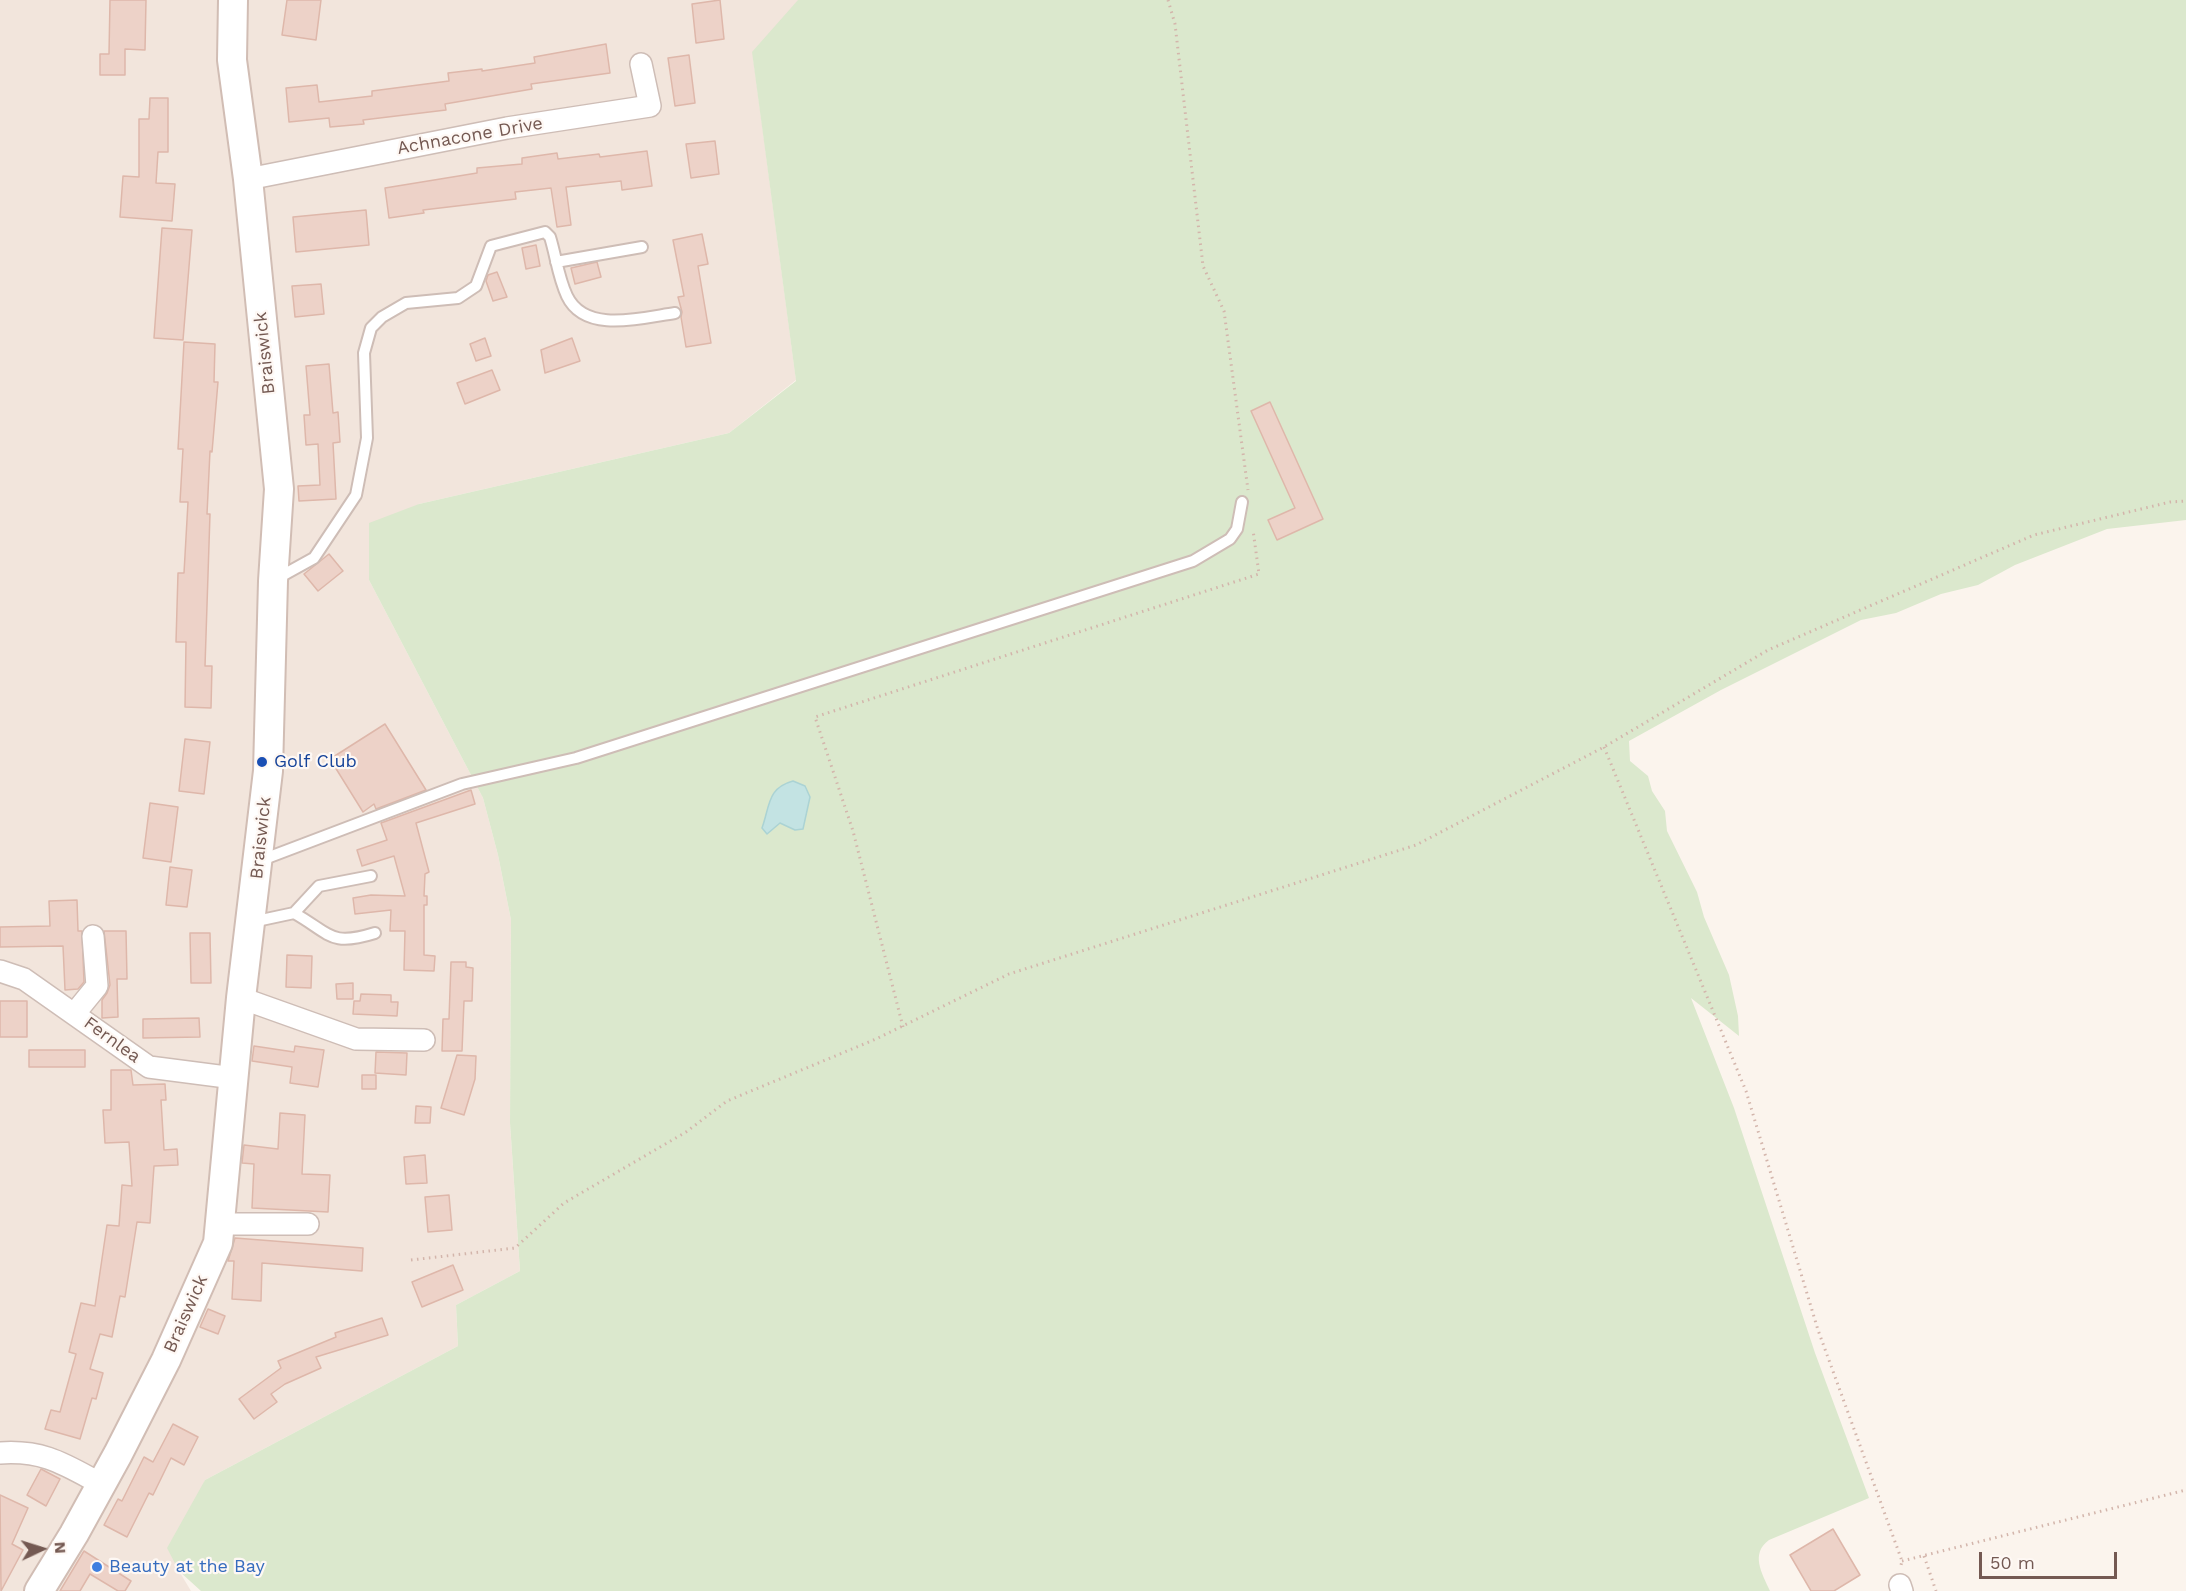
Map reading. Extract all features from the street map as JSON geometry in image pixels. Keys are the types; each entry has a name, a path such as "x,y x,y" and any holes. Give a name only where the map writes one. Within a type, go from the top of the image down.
{"main road":[{"name":"Braiswick","path":"39,1591 74,1534 171,1349 218,1243 270,738 273,581 279,489 248,179 232,60 233,0"}],"street":[{"name":"Achnacone Drive","path":"248,179 507,128 650,106 641,64"},
{"path":"75,1013 97,986 93,936"},
{"name":"Fernlea","path":"0,971 24,979 149,1067 234,1078"},
{"path":"242,998 356,1039 424,1040"},
{"path":"220,1224 308,1224"},
{"path":"0,1453 36,1453 60,1462 101,1484"}],"lane":[{"path":"273,581 314,558 356,495 367,438 364,353 371,328 382,317 406,303 458,298 476,286 491,246 544,232 550,237 562,282 572,305 588,317 617,320 675,313"},
{"path":"556,262 642,247"},
{"path":"258,861 462,784 576,758 1193,561 1230,539 1237,529 1245,498"},
{"path":"251,922 294,913 319,886 371,876"},
{"path":"294,913 336,939 355,940 375,933"}],"path":[{"path":"1168,0 1175,24 1203,266 1224,310 1245,498"},
{"path":"411,1260 515,1248 564,1203 686,1132 727,1101 903,1027 1009,974 1416,844 1604,747 1768,650 2034,535 2170,502 2186,501"},
{"path":"903,1027 853,831 815,717 1259,574 1253,528"},
{"path":"1604,747 1746,1091 1818,1330 1902,1561 1901,1588"},
{"path":"1902,1561 2186,1490"},
{"path":"1924,1555 1936,1591"}],"shaded area":[{"path":"0,0 799,0 753,57 796,380 729,433 419,504 369,580 483,798 498,855 511,920 510,1123 520,1271 456,1305 458,1346 205,1480 179,1571 191,1591 0,1591"}],"green space":[{"path":"798,0 2186,0 2186,520 2107,529 2015,565 1978,585 1941,594 1896,613 1861,620 1721,690 1629,741 1630,761 1648,776 1652,791 1665,811 1667,831 1697,892 1704,917 1729,975 1738,1016 1739,1036 1691,998 1734,1108 1815,1353 1869,1498 1769,1540 1763,1545 1759,1564 1770,1591 201,1591 179,1571 167,1548 205,1480 458,1346 456,1305 520,1271 510,1123 511,920 498,855 483,798 369,580 369,523 419,504 729,433 796,381 752,52"}],"water":[{"path":"793,781 805,786 810,797 803,829 795,830 780,823 767,834 762,828 771,799 778,788"}],"building":[{"path":"110,0 146,0 145,50 125,49 125,75 100,75 100,54 109,54"},
{"path":"287,0 321,0 316,40 282,35"},
{"path":"720,0 724,39 696,43 692,4"},
{"path":"606,44 610,73 531,84 532,89 445,104 446,110 363,120 364,124 330,127 329,118 289,122 286,88 317,85 319,102 372,96 372,91 449,81 448,73 482,69 482,71 535,63 534,57"},
{"path":"689,55 695,103 675,106 668,58"},
{"path":"150,98 168,98 168,152 158,152 156,183 175,184 172,221 120,217 123,176 139,177 139,119 149,119"},
{"path":"715,141 719,174 691,178 686,144"},
{"path":"647,151 652,186 622,190 621,181 566,187 571,225 557,227 551,188 515,192 516,199 423,210 424,213 389,218 385,188 477,173 477,168 522,164 522,158 557,153 558,159"},
{"path":"366,210 369,245 296,252 293,217"},
{"path":"162,228 192,230 183,340 154,338"},
{"path":"702,234 708,264 698,266 711,343 686,347 678,297 684,296 673,240"},
{"path":"536,245 540,266 526,269 522,248"},
{"path":"597,262 601,277 575,284 571,268"},
{"path":"497,272 507,297 493,301 486,281 488,275"},
{"path":"321,284 324,314 295,317 292,286"},
{"path":"485,338 491,356 476,361 470,344"},
{"path":"572,338 580,361 545,373 541,350"},
{"path":"184,342 215,344 214,382 218,382 212,452 210,451 207,514 210,514 205,666 212,666 211,708 185,707 186,642 176,642 178,573 184,573 188,502 180,502 183,449 178,449"},
{"path":"329,364 333,413 338,412 340,442 333,443 336,499 299,501 298,486 320,485 318,444 306,445 304,415 310,415 306,366"},
{"path":"492,370 500,390 465,404 457,383"},
{"path":"1270,402 1323,519 1277,540 1268,520 1295,508 1251,411"},
{"path":"329,554 343,571 318,591 304,574"},
{"path":"385,724 426,790 376,809 374,804 363,812 330,759"},
{"path":"185,739 210,742 204,794 179,791"},
{"path":"471,790 475,804 416,823 429,872 425,874 424,896 427,896 427,905 424,905 424,955 435,956 434,971 404,970 405,931 390,931 391,910 355,914 353,898 371,895 405,896 394,856 362,866 357,850 387,840 381,823"},
{"path":"150,803 178,807 171,862 143,858"},
{"path":"170,867 192,870 187,907 166,905"},
{"path":"77,900 78,931 82,931 84,982 78,989 65,990 63,946 0,947 0,927 50,926 49,901"},
{"path":"104,931 126,931 127,979 117,979 118,1017 102,1018 102,1000 110,985"},
{"path":"190,933 210,933 211,983 191,983"},
{"path":"287,955 312,956 311,988 286,987"},
{"path":"451,962 466,962 466,967 473,968 472,1001 464,1001 462,1051 442,1051 443,1019 449,1019"},
{"path":"353,983 353,999 337,999 336,984"},
{"path":"361,994 391,995 391,1002 398,1002 397,1016 353,1014 354,1001 360,1001"},
{"path":"0,1001 27,1001 27,1037 0,1037"},
{"path":"199,1018 200,1037 143,1038 143,1019"},
{"path":"254,1046 294,1052 295,1046 324,1050 318,1087 290,1083 292,1067 252,1061"},
{"path":"29,1050 85,1050 85,1067 29,1067"},
{"path":"376,1052 407,1053 406,1075 375,1073"},
{"path":"457,1055 476,1056 475,1079 464,1115 441,1108"},
{"path":"111,1070 131,1070 133,1085 165,1084 166,1100 161,1100 164,1150 177,1149 178,1165 154,1166 150,1223 137,1222 125,1297 120,1296 112,1337 100,1334 90,1369 103,1373 96,1399 92,1398 80,1439 45,1429 51,1410 60,1412 76,1354 69,1352 81,1303 95,1306 107,1225 119,1226 122,1185 132,1186 129,1142 105,1143 103,1110 111,1110"},
{"path":"362,1075 376,1075 376,1089 362,1089"},
{"path":"416,1106 431,1107 430,1123 415,1123"},
{"path":"280,1113 305,1115 302,1174 330,1175 328,1212 252,1208 254,1164 242,1163 244,1145 278,1149"},
{"path":"425,1155 427,1183 406,1184 404,1157"},
{"path":"449,1195 452,1230 428,1232 425,1197"},
{"path":"235,1238 363,1248 362,1271 262,1263 261,1301 232,1299 234,1261 228,1261"},
{"path":"453,1265 463,1290 422,1307 412,1282"},
{"path":"208,1309 225,1316 218,1334 200,1327"},
{"path":"382,1318 388,1335 316,1357 321,1368 285,1384 271,1394 277,1402 254,1419 239,1399 281,1368 278,1361 336,1337 335,1333"},
{"path":"173,1424 198,1437 184,1465 171,1458 153,1495 149,1493 127,1537 104,1525 118,1499 122,1501 144,1457 153,1462"},
{"path":"41,1469 60,1479 46,1506 27,1495"},
{"path":"0,1495 28,1508 12,1544 23,1550 1,1591"},
{"path":"1833,1529 1860,1575 1834,1591 1811,1591 1790,1555"},
{"path":"84,1551 131,1581 125,1591 118,1591 90,1574 80,1591 60,1591"}],"place":[{"name":"Golf Club","path":"262,762"},
{"name":"Beauty at the Bay","path":"97,1567"}]}
